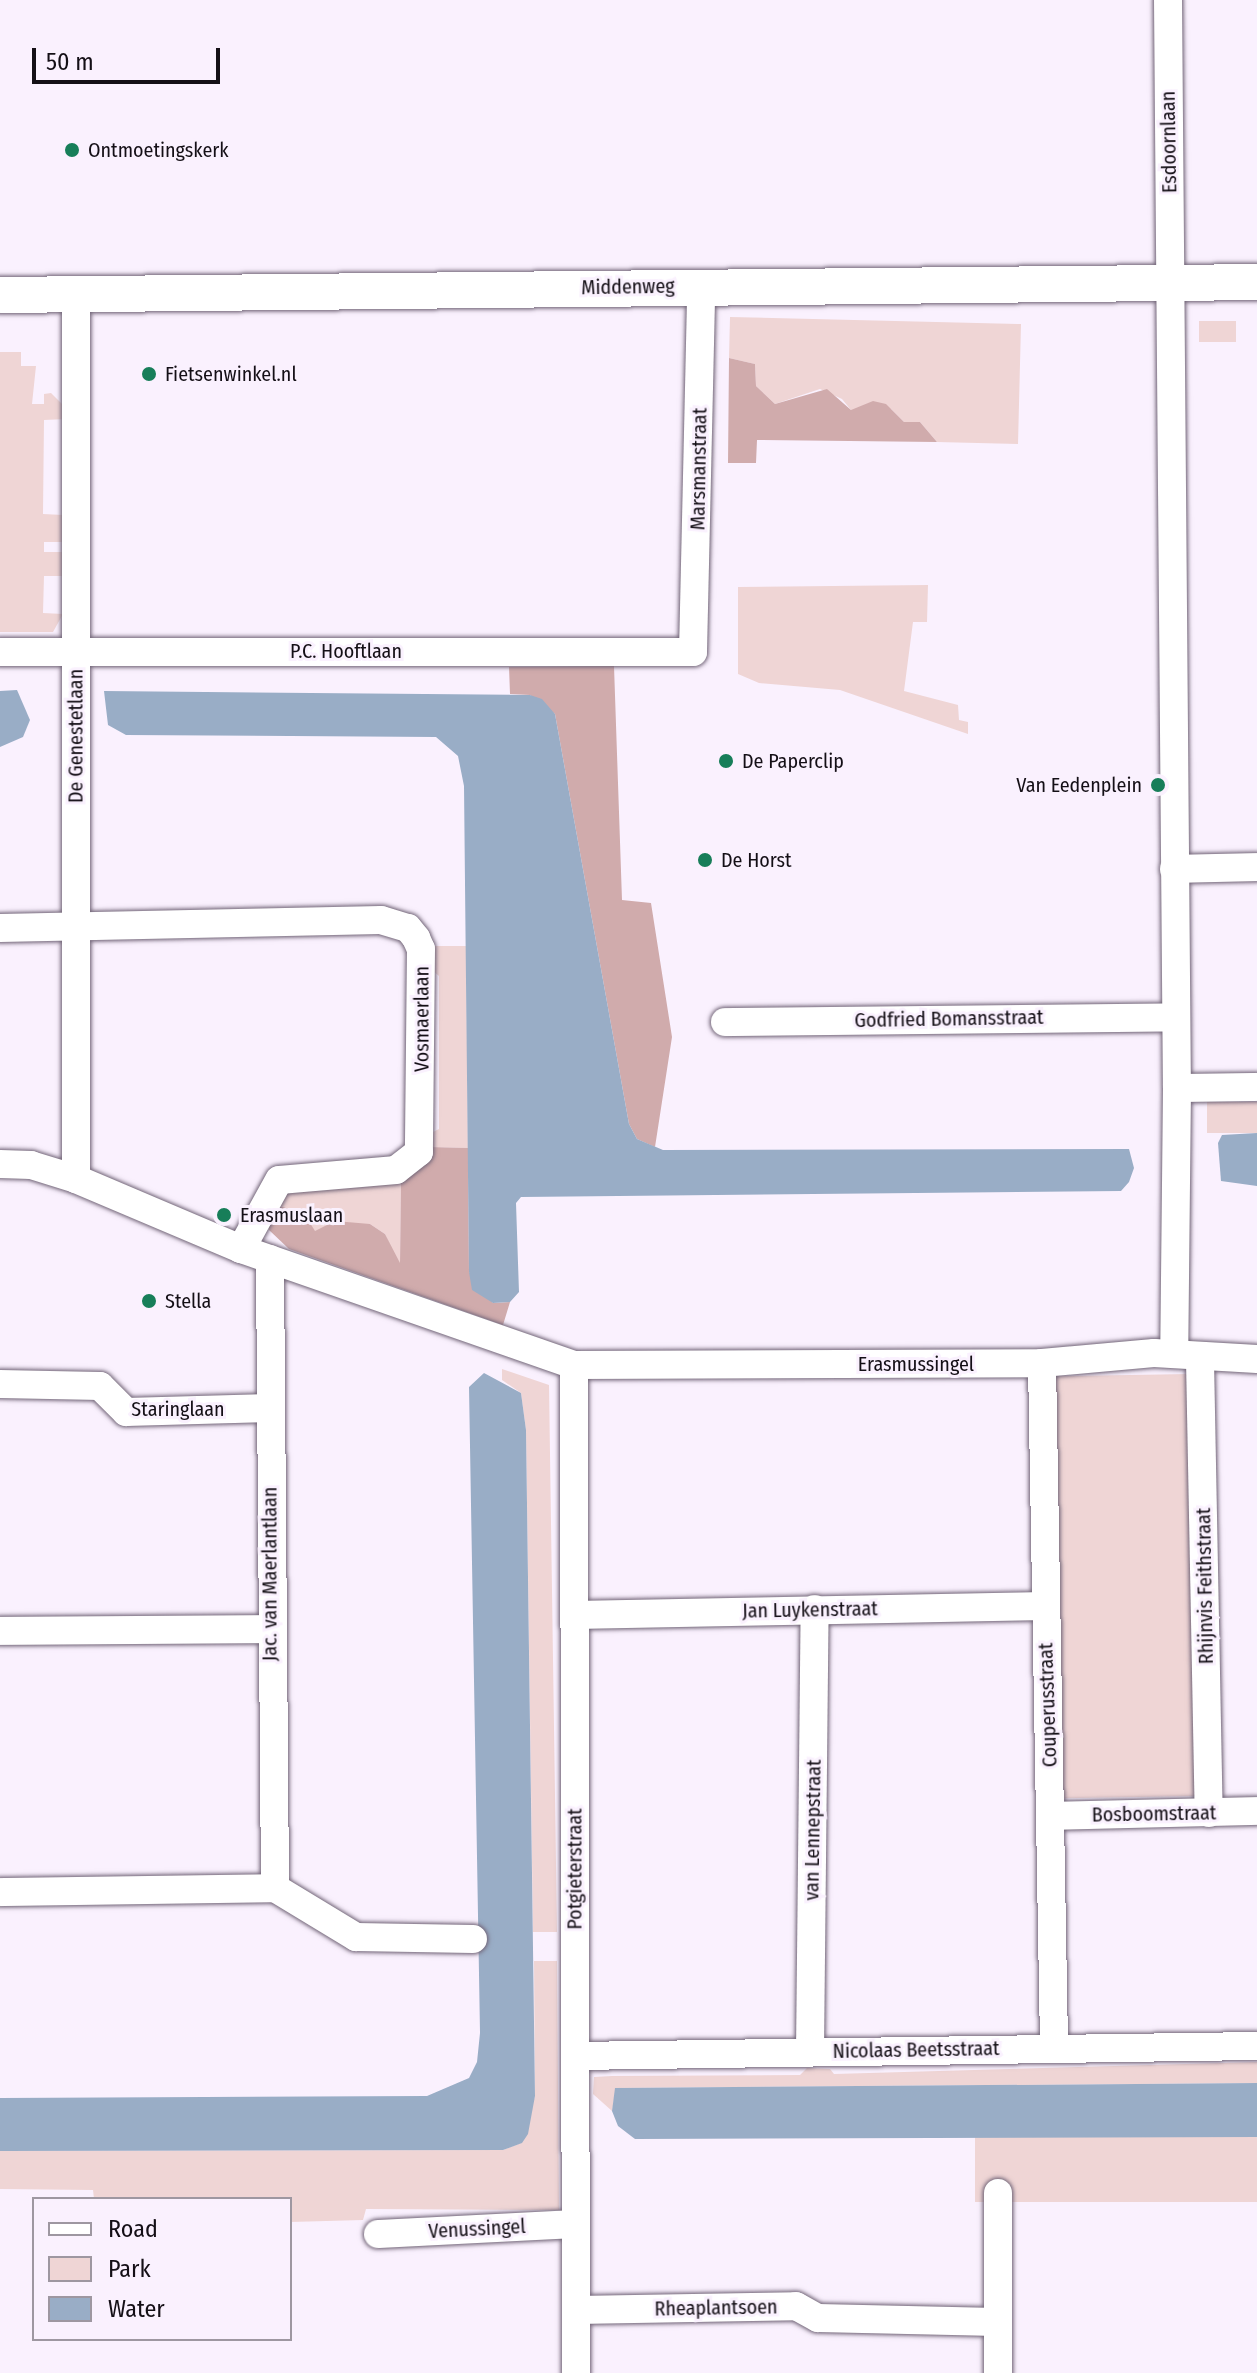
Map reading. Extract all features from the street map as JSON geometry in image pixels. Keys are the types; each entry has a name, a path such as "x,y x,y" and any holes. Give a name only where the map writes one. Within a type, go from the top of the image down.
{"street":[{"name":"Esdoornlaan","path":"1168,0 1171,283"},
{"name":"Middenweg","path":"0,295 1257,282"},
{"path":"1171,283 1174,1017 1187,1357"},
{"name":"Marsmanstraat","path":"693,652 701,287"},
{"name":"De Genestetlaan","path":"76,294 76,1179"},
{"name":"P.C. Hooftlaan","path":"0,652 693,652"},
{"path":"1174,869 1257,867"},
{"name":"Vosmaerlaan","path":"0,928 381,920 408,928 416,938 421,949 419,1152 396,1170 279,1180 241,1249"},
{"name":"Godfried Bomansstraat","path":"725,1022 1174,1017"},
{"path":"1177,1088 1257,1087"},
{"path":"0,1164 31,1165 76,1179 241,1249 574,1365"},
{"name":"Jac. van Maerlantlaan","path":"270,1259 269,1629 275,1888"},
{"name":"Erasmussingel","path":"574,1365 1042,1363 1187,1357 1257,1359"},
{"name":"Rhijnvis Feithstraat","path":"1187,1357 1209,1813"},
{"name":"Couperusstraat","path":"1042,1363 1054,2047"},
{"name":"Potgieterstraat","path":"574,1365 576,2373"},
{"name":"Staringlaan","path":"0,1384 100,1386 126,1412 270,1408"},
{"name":"Jan Luykenstraat","path":"575,1615 1045,1606"},
{"name":"van Lennepstraat","path":"810,2052 815,1609"},
{"path":"0,1631 269,1629"},
{"name":"Bosboomstraat","path":"1051,1816 1257,1811"},
{"path":"0,1892 275,1888 356,1937 473,1939"},
{"name":"Nicolaas Beetsstraat","path":"575,2056 1257,2046"},
{"path":"998,2193 998,2373"},
{"name":"Venussingel","path":"378,2234 576,2224"},
{"name":"Rheaplantsoen","path":"576,2310 796,2306 818,2318 997,2322"}],"green space":[{"path":"730,317 1021,324 1018,444 937,442 920,422 904,422 891,409 851,410 842,399 820,389 775,404 756,386 755,364 729,358"},
{"path":"1199,321 1236,321 1236,342 1199,342"},
{"path":"0,352 21,352 21,366 36,366 32,404 44,404 44,394 51,393 67,409 67,419 44,420 43,514 63,515 63,542 44,542 44,552 63,552 63,576 44,576 43,613 63,614 53,632 0,632"},
{"path":"928,585 927,622 913,622 904,691 958,705 959,720 968,722 968,734 840,690 759,683 738,674 738,587"},
{"path":"429,946 466,946 468,1148 430,1147 431,1133 439,1129 439,976 429,968"},
{"path":"1207,1102 1257,1102 1257,1133 1207,1133"},
{"path":"401,1179 400,1267 385,1234 370,1224 315,1232 283,1207 268,1208 284,1187"},
{"path":"502,1369 549,1385 557,1932 533,1932 526,1430 521,1393 502,1380"},
{"path":"1190,1374 1197,1796 1063,1798 1056,1376"},
{"path":"534,1961 557,1961 559,2210 366,2209 363,2220 292,2222 292,2197 94,2197 93,2190 0,2189 0,2151 503,2150 521,2143 535,2096"},
{"path":"1257,2062 1257,2083 616,2088 612,2111 593,2094 594,2077 612,2076 800,2075 807,2068 830,2069 834,2074"},
{"path":"975,2136 1257,2136 1257,2202 975,2202"}],"shaded area":[{"path":"729,358 755,364 756,386 775,404 827,389 851,410 873,401 886,404 904,422 920,422 937,442 757,440 756,463 728,463"},
{"path":"614,666 622,900 651,903 672,1037 655,1147 637,1139 629,1124 555,714 530,695 510,694 509,667"},
{"path":"430,1147 468,1148 469,1272 493,1303 510,1302 503,1325 289,1249 269,1230 268,1208 283,1207 305,1215 315,1231 335,1221 370,1224 385,1234 400,1263 401,1179 422,1167"}],"water":[{"path":"17,690 30,720 23,737 0,747 0,691"},
{"path":"104,691 530,695 542,699 555,714 629,1124 637,1139 663,1150 1129,1149 1134,1168 1129,1182 1121,1191 521,1197 516,1203 519,1292 510,1302 493,1303 472,1290 469,1272 464,786 458,756 436,737 126,735 108,725"},
{"path":"1257,1133 1257,1186 1221,1181 1218,1143 1222,1135"},
{"path":"484,1373 521,1393 526,1430 535,2096 528,2134 522,2143 503,2150 0,2151 0,2098 427,2096 469,2078 477,2062 480,2033 469,1387"},
{"path":"1257,2083 1257,2137 635,2139 618,2126 612,2111 615,2088"}],"place":[{"name":"Ontmoetingskerk","path":"72,150"},
{"name":"Fietsenwinkel.nl","path":"149,374"},
{"name":"De Paperclip","path":"726,761"},
{"name":"Van Eedenplein","path":"1158,785"},
{"name":"De Horst","path":"705,860"},
{"name":"Erasmuslaan","path":"224,1215"},
{"name":"Stella","path":"149,1301"}]}
